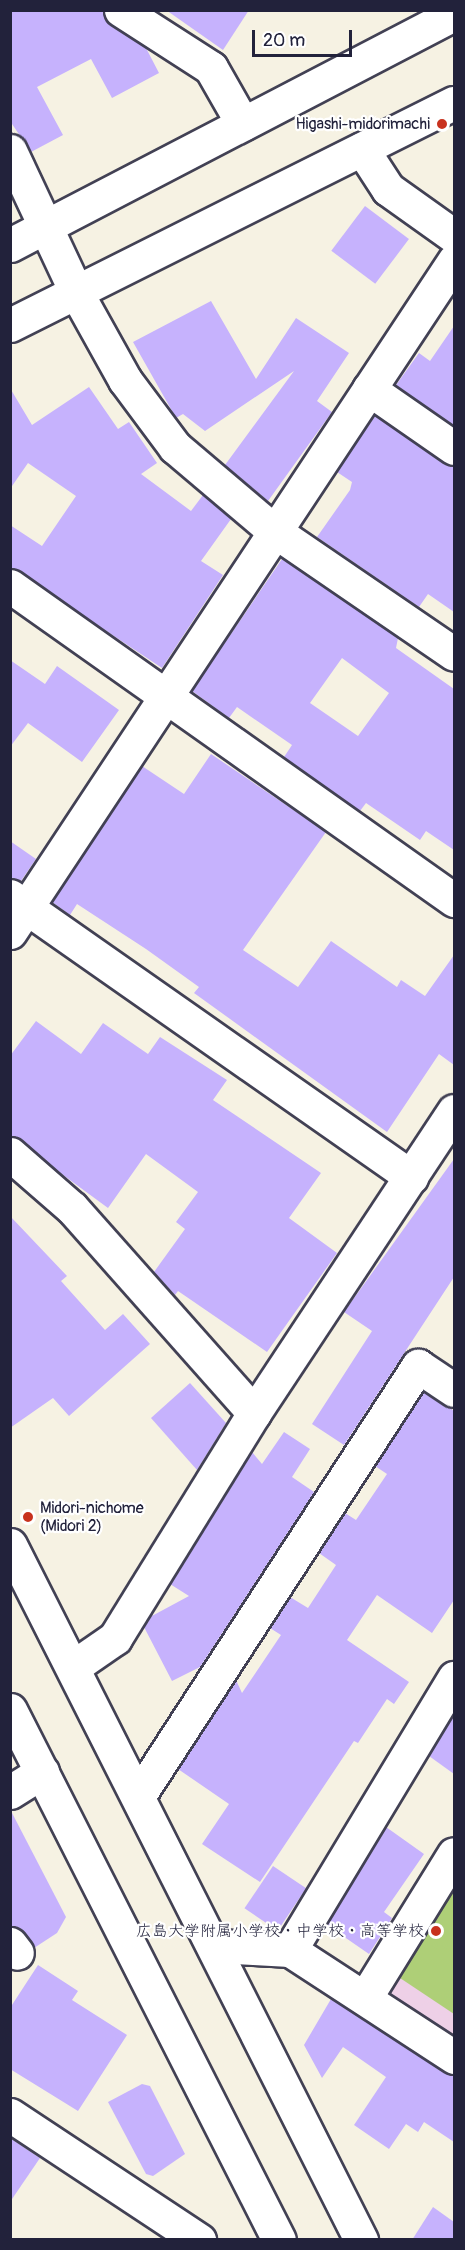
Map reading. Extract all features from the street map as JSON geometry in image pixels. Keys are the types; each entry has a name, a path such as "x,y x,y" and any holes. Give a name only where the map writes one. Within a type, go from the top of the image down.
{"street":[{"path":"121,10 211,68 243,124"},
{"path":"10,245 243,124 432,18"},
{"path":"10,325 454,103"},
{"path":"362,149 388,189 454,236"},
{"path":"10,151 48,226 76,292 125,380 174,447 273,530 454,654"},
{"path":"412,1177 16,912 166,693 454,261"},
{"path":"369,389 454,448"},
{"path":"10,586 166,693 454,900"},
{"path":"73,1667 115,1638 254,1413 454,1111"},
{"path":"10,1154 72,1208 254,1413"},
{"path":"139,1795 418,1366 454,1390"},
{"path":"10,1545 217,1946 361,2240"},
{"path":"290,1950 454,1678"},
{"path":"10,1710 279,2240"},
{"path":"10,1792 42,1772"},
{"path":"366,1998 454,1854"},
{"path":"217,1946 290,1950 454,2057"},
{"path":"10,2115 199,2240"}],"shaded area":[{"name":"広島大学附属小学校・中学校・高等学校","path":"454,1872 454,2039 381,1990"}],"green space":[{"name":"広島大学附属小学校・中学校・高等学校","path":"454,1883 454,2014 397,1976"}],"building":[{"path":"10,10 102,10 110,25 146,48 159,73 112,98 91,59 37,87 63,135 31,152 10,121"},
{"path":"166,10 249,10 223,50"},
{"path":"365,206 409,239 375,284 331,251"},
{"path":"211,301 256,379 296,318 349,353 317,401 332,412 268,501 225,465 294,371 205,431 183,414 176,418 133,342"},
{"path":"454,326 454,426 396,385 419,353 430,361"},
{"path":"89,387 118,429 129,422 157,463 141,474 191,511 203,495 231,519 201,561 223,575 162,668 10,567 10,525 42,546 76,496 28,463 10,489 10,388 32,425"},
{"path":"375,416 454,466 454,612 428,594 419,607 317,537 350,490 352,482 337,472"},
{"path":"282,559 398,638 396,648 454,689 454,850 426,831 420,840 366,803 360,811 284,757 292,745 237,707 229,718 192,691","holes":["342,658 389,693 358,736 310,703"]},
{"path":"10,660 45,684 57,666 119,710 82,762 28,723 10,747"},
{"path":"211,754 326,832 243,950 298,987 331,941 397,987 401,980 425,996 454,955 454,1065 439,1054 387,1132 194,993 199,987 146,949 77,904 70,915 52,902 142,766 184,794"},
{"path":"10,841 36,859 21,881 10,877"},
{"path":"36,1021 81,1054 103,1023 148,1054 160,1037 227,1080 213,1100 321,1173 289,1218 337,1253 267,1352 178,1291 175,1295 154,1272 185,1229 176,1222 198,1192 146,1154 108,1208 10,1136 10,1056"},
{"path":"454,1159 454,1277 344,1445 312,1424 372,1331 344,1312"},
{"path":"10,1216 67,1276 61,1281 105,1330 123,1314 150,1344 69,1416 53,1398 10,1428"},
{"path":"190,1383 226,1423 197,1470 151,1418"},
{"path":"423,1392 454,1411 454,1600 432,1633 377,1595 347,1640 409,1682 394,1704 387,1699 358,1743 354,1741 260,1882 202,1844 229,1804 178,1769 236,1680 242,1693 281,1635 270,1628 290,1597 308,1608 336,1565 319,1553 345,1513 356,1520 387,1474 375,1466"},
{"path":"284,1432 310,1449 292,1477 314,1492 200,1667 172,1681 144,1627 150,1617 189,1596 170,1584 252,1452 262,1464"},
{"path":"454,1713 454,1774 429,1756"},
{"path":"11,1811 66,1917 57,1933 34,1948 10,1924"},
{"path":"386,1827 424,1854 384,1912 392,1918 369,1954 327,1925"},
{"path":"273,1866 306,1888 278,1931 244,1908"},
{"path":"38,1965 78,1991 72,2000 127,2035 78,2111 10,2069 10,2008"},
{"path":"331,1999 454,2075 454,2142 424,2122 418,2132 406,2124 389,2149 354,2125 386,2077 343,2047 322,2078 304,2045"},
{"path":"142,2084 150,2086 185,2154 153,2176 146,2174 108,2102"},
{"path":"10,2138 40,2158 10,2202"},
{"path":"433,2207 454,2222 454,2240 412,2240"}],"place":[{"name":"Higashi-midorimachi","path":"442,124"},
{"name":"Midori-nichome (Midori 2)","path":"28,1517"},
{"name":"広島大学附属小学校・中学校・高等学校","path":"436,1931"}]}
